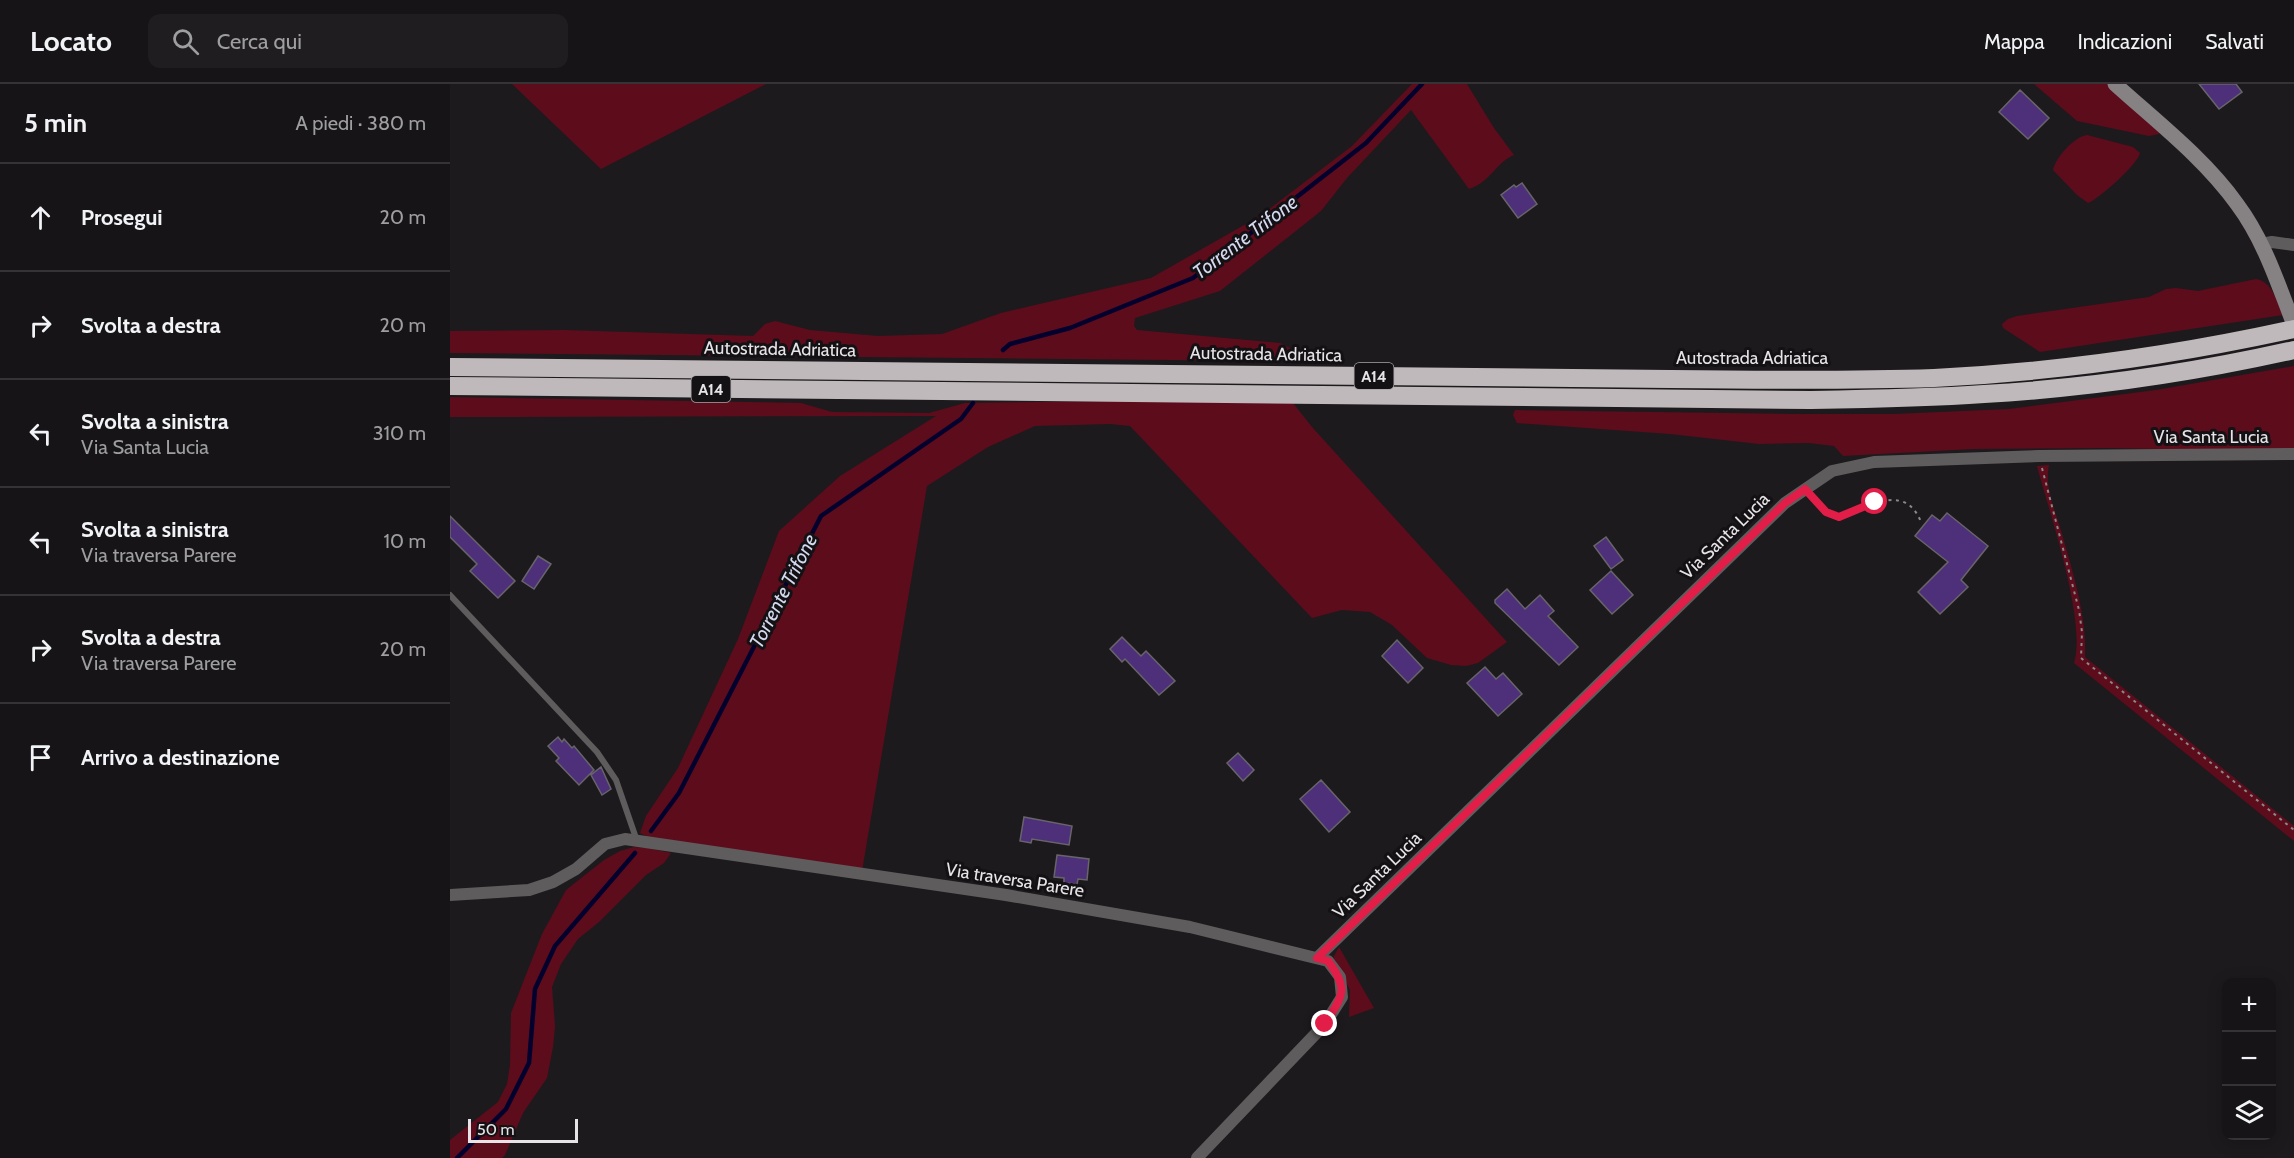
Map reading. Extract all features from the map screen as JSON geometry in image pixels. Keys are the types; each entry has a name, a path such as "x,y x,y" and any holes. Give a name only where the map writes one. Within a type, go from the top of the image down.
{"highway":[{"name":"Autostrada Adriatica","path":"450,367 1682,380 1923,378 2090,364 2180,351 2294,327"},
{"name":"A14","path":"450,386 1811,400 1942,397 2060,388 2187,370 2294,350"}],"main road":[{"path":"2115,84 2207,167 2238,204 2261,244 2294,327"}],"street":[{"path":"2261,244 2272,242 2294,245"},
{"name":"Via Santa Lucia","path":"1317,958 1785,503 1832,471 1874,462 2039,456 2294,454"},
{"name":"Via traversa Parere","path":"450,894 529,890 553,882 576,870 605,844 625,840 1006,896 1179,925 1328,961 1341,977 1341,997 1325,1024 1197,1158"}],"lane":[{"path":"450,595 597,752 616,780 637,841"}],"path":[{"path":"2039,456 2079,610 2082,632 2080,658 2294,830"},
{"path":"1805,489 1826,512 1832,515 1846,515 1875,502 1894,501 1908,505 1917,513 1921,522"}],"shaded area":[{"path":"512,84 766,84 601,169"},
{"path":"1412,84 1467,84 1514,155 1502,163 1483,182 1469,189 1411,110 1347,178 1321,211 1220,291 1135,318 1134,326 1137,330 1280,343 1302,354 1277,361 450,353 450,331 564,330 753,336 765,324 775,321 810,330 878,336 942,334 1001,313 1151,278 1260,216 1352,146"},
{"path":"2034,84 2108,84 2160,130 2159,134 2149,136 2077,121"},
{"path":"2087,135 2133,147 2140,153 2133,165 2117,181 2088,203 2053,170 2066,148 2077,139"},
{"path":"2256,279 2270,288 2283,315 2040,352 2003,328 2002,324 2017,316 2149,297 2166,289 2198,291"},
{"path":"2294,366 2294,450 2288,451 2105,448 1973,449 1843,456 1834,446 1809,443 1759,444 1670,434 1517,423 1513,415 1515,410 1894,414 2009,409 2156,390"},
{"path":"450,397 801,403 832,412 929,413 965,403 1127,401 1293,403 1312,427 1507,642 1478,663 1466,666 1451,665 1427,658 1392,625 1370,612 1342,610 1312,618 1130,426 1110,424 1035,426 988,447 927,486 862,871 657,841 640,833 646,816 678,768 738,639 779,531 840,476 936,416 450,417"},
{"path":"2049,465 2049,491 2071,564 2082,611 2085,657 2294,826 2294,841 2074,663 2077,645 2071,595 2037,466"},
{"path":"634,847 671,853 664,863 646,875 599,922 578,939 561,964 552,987 555,1026 547,1078 523,1113 505,1155 502,1158 450,1158 450,1140 498,1102 507,1084 510,1065 511,1013 542,934 566,890 604,860 620,851"},
{"path":"1339,947 1374,1008 1349,1017 1350,990 1333,958"}],"building":[{"path":"2199,84 2236,84 2242,92 2219,109"},
{"path":"2020,90 2049,118 2028,139 1999,112"},
{"path":"1522,183 1537,204 1518,218 1501,195 1514,185 1516,187"},
{"path":"1947,513 1988,546 1961,580 1968,587 1940,614 1918,592 1948,562 1915,536 1932,515 1940,521"},
{"path":"450,516 515,581 498,598 470,571 477,564 450,537"},
{"path":"1606,537 1623,560 1611,569 1594,546"},
{"path":"538,556 551,564 534,589 522,581"},
{"path":"1611,571 1633,595 1612,614 1590,590"},
{"path":"1507,589 1525,609 1540,595 1554,611 1548,616 1578,647 1559,665 1495,603 1495,600"},
{"path":"1122,637 1141,656 1146,651 1175,681 1159,695 1125,659 1122,662 1110,649"},
{"path":"1397,640 1423,668 1408,683 1382,656"},
{"path":"1485,667 1496,679 1503,673 1522,694 1498,716 1467,683"},
{"path":"558,737 562,742 564,739 572,748 574,746 594,770 579,785 556,761 559,758 548,746"},
{"path":"1238,753 1254,770 1243,781 1227,763"},
{"path":"601,767 611,789 602,795 591,775"},
{"path":"1321,780 1350,812 1329,832 1300,799"},
{"path":"1024,817 1072,826 1069,845 1032,839 1031,843 1020,841"},
{"path":"1057,855 1089,859 1087,880 1078,879 1077,884 1064,883 1064,878 1054,877"}],"waterway":[{"name":"Torrente Trifone","path":"1003,350 1010,344 1070,328 1193,278 1366,143 1422,84"},
{"name":"Torrente Trifone","path":"651,831 679,793 821,516 961,419 973,403"},
{"name":"Torrente Trifone","path":"457,1158 506,1109 529,1063 535,989 555,946 635,853"}],"route":[{"path":"1325,1024 1341,997 1341,977 1328,961 1317,958 1785,503 1805,489 1826,512 1839,517 1875,502"}]}
